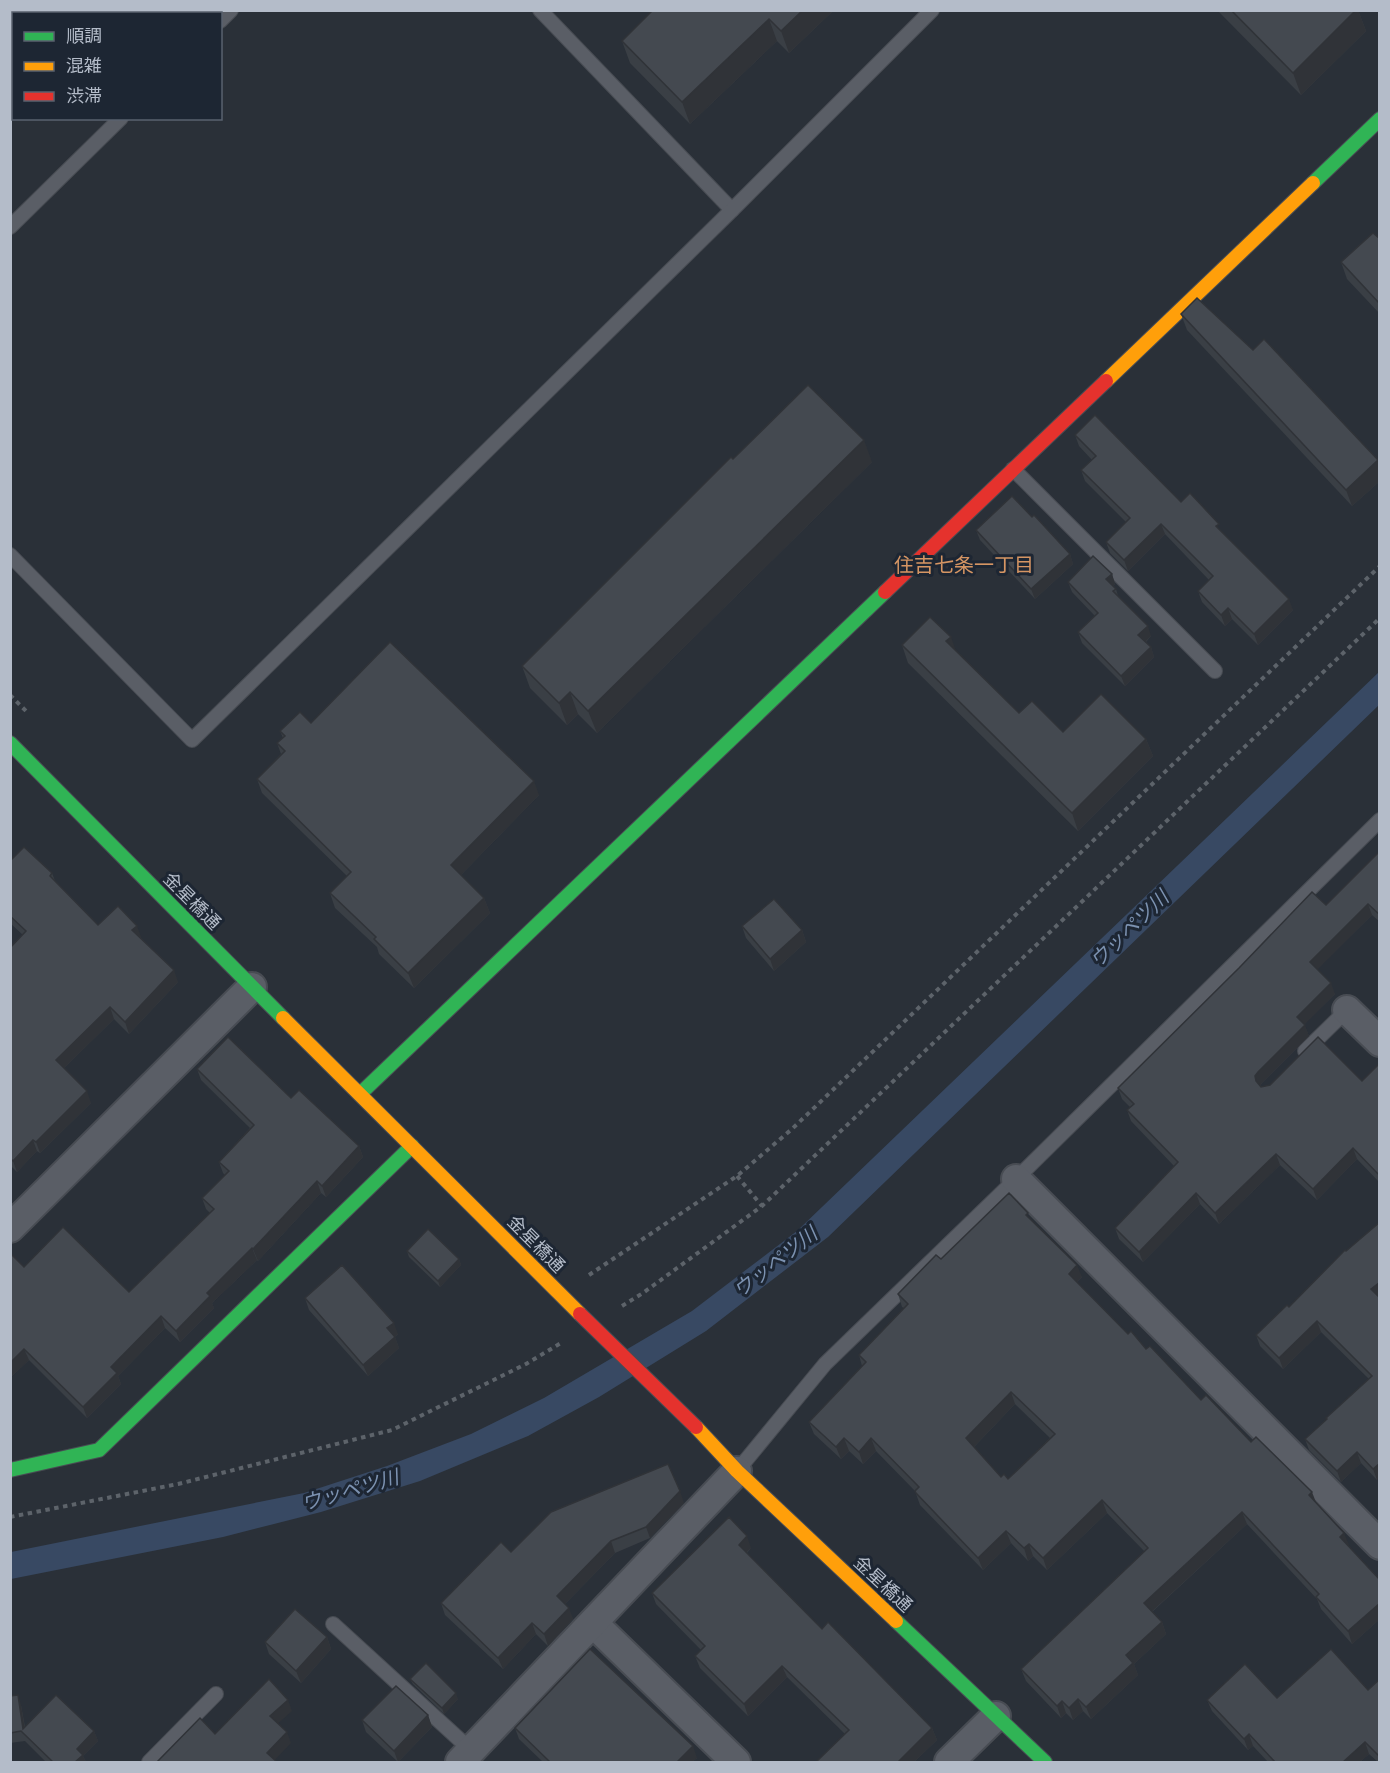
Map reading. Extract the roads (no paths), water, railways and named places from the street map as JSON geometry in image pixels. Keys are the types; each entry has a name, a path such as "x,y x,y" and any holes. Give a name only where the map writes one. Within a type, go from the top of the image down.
{"street":[{"path":"360,1094 1380,118"},
{"name":"金星橋通","path":"10,743 737,1471 1045,1762"},
{"path":"13,1220 252,987"},
{"path":"1347,1010 1380,1042"},
{"path":"10,1470 99,1450 412,1146"},
{"path":"1016,1179 1380,1545"},
{"path":"472,1759 593,1623 737,1471"},
{"path":"593,1623 736,1762"},
{"path":"949,1762 996,1716"}],"lane":[{"path":"540,10 732,210"},
{"path":"10,555 192,740 732,210 932,10"},
{"path":"11,227 119,120"},
{"path":"1013,469 1215,671"},
{"path":"737,1471 825,1364 1380,820"},
{"path":"1299,1057 1347,1010"},
{"path":"333,1624 472,1759"},
{"path":"149,1762 216,1694"}],"water":[{"name":"ウッペツ川","path":"1379,672 1379,705 828,1237 706,1331 599,1397 528,1436 420,1481 321,1512 223,1537 11,1579 11,1552 304,1493 387,1466 471,1434 544,1398 692,1311 797,1231"}],"district":[{"name":"住吉七条一丁目","path":"964,565"}]}
